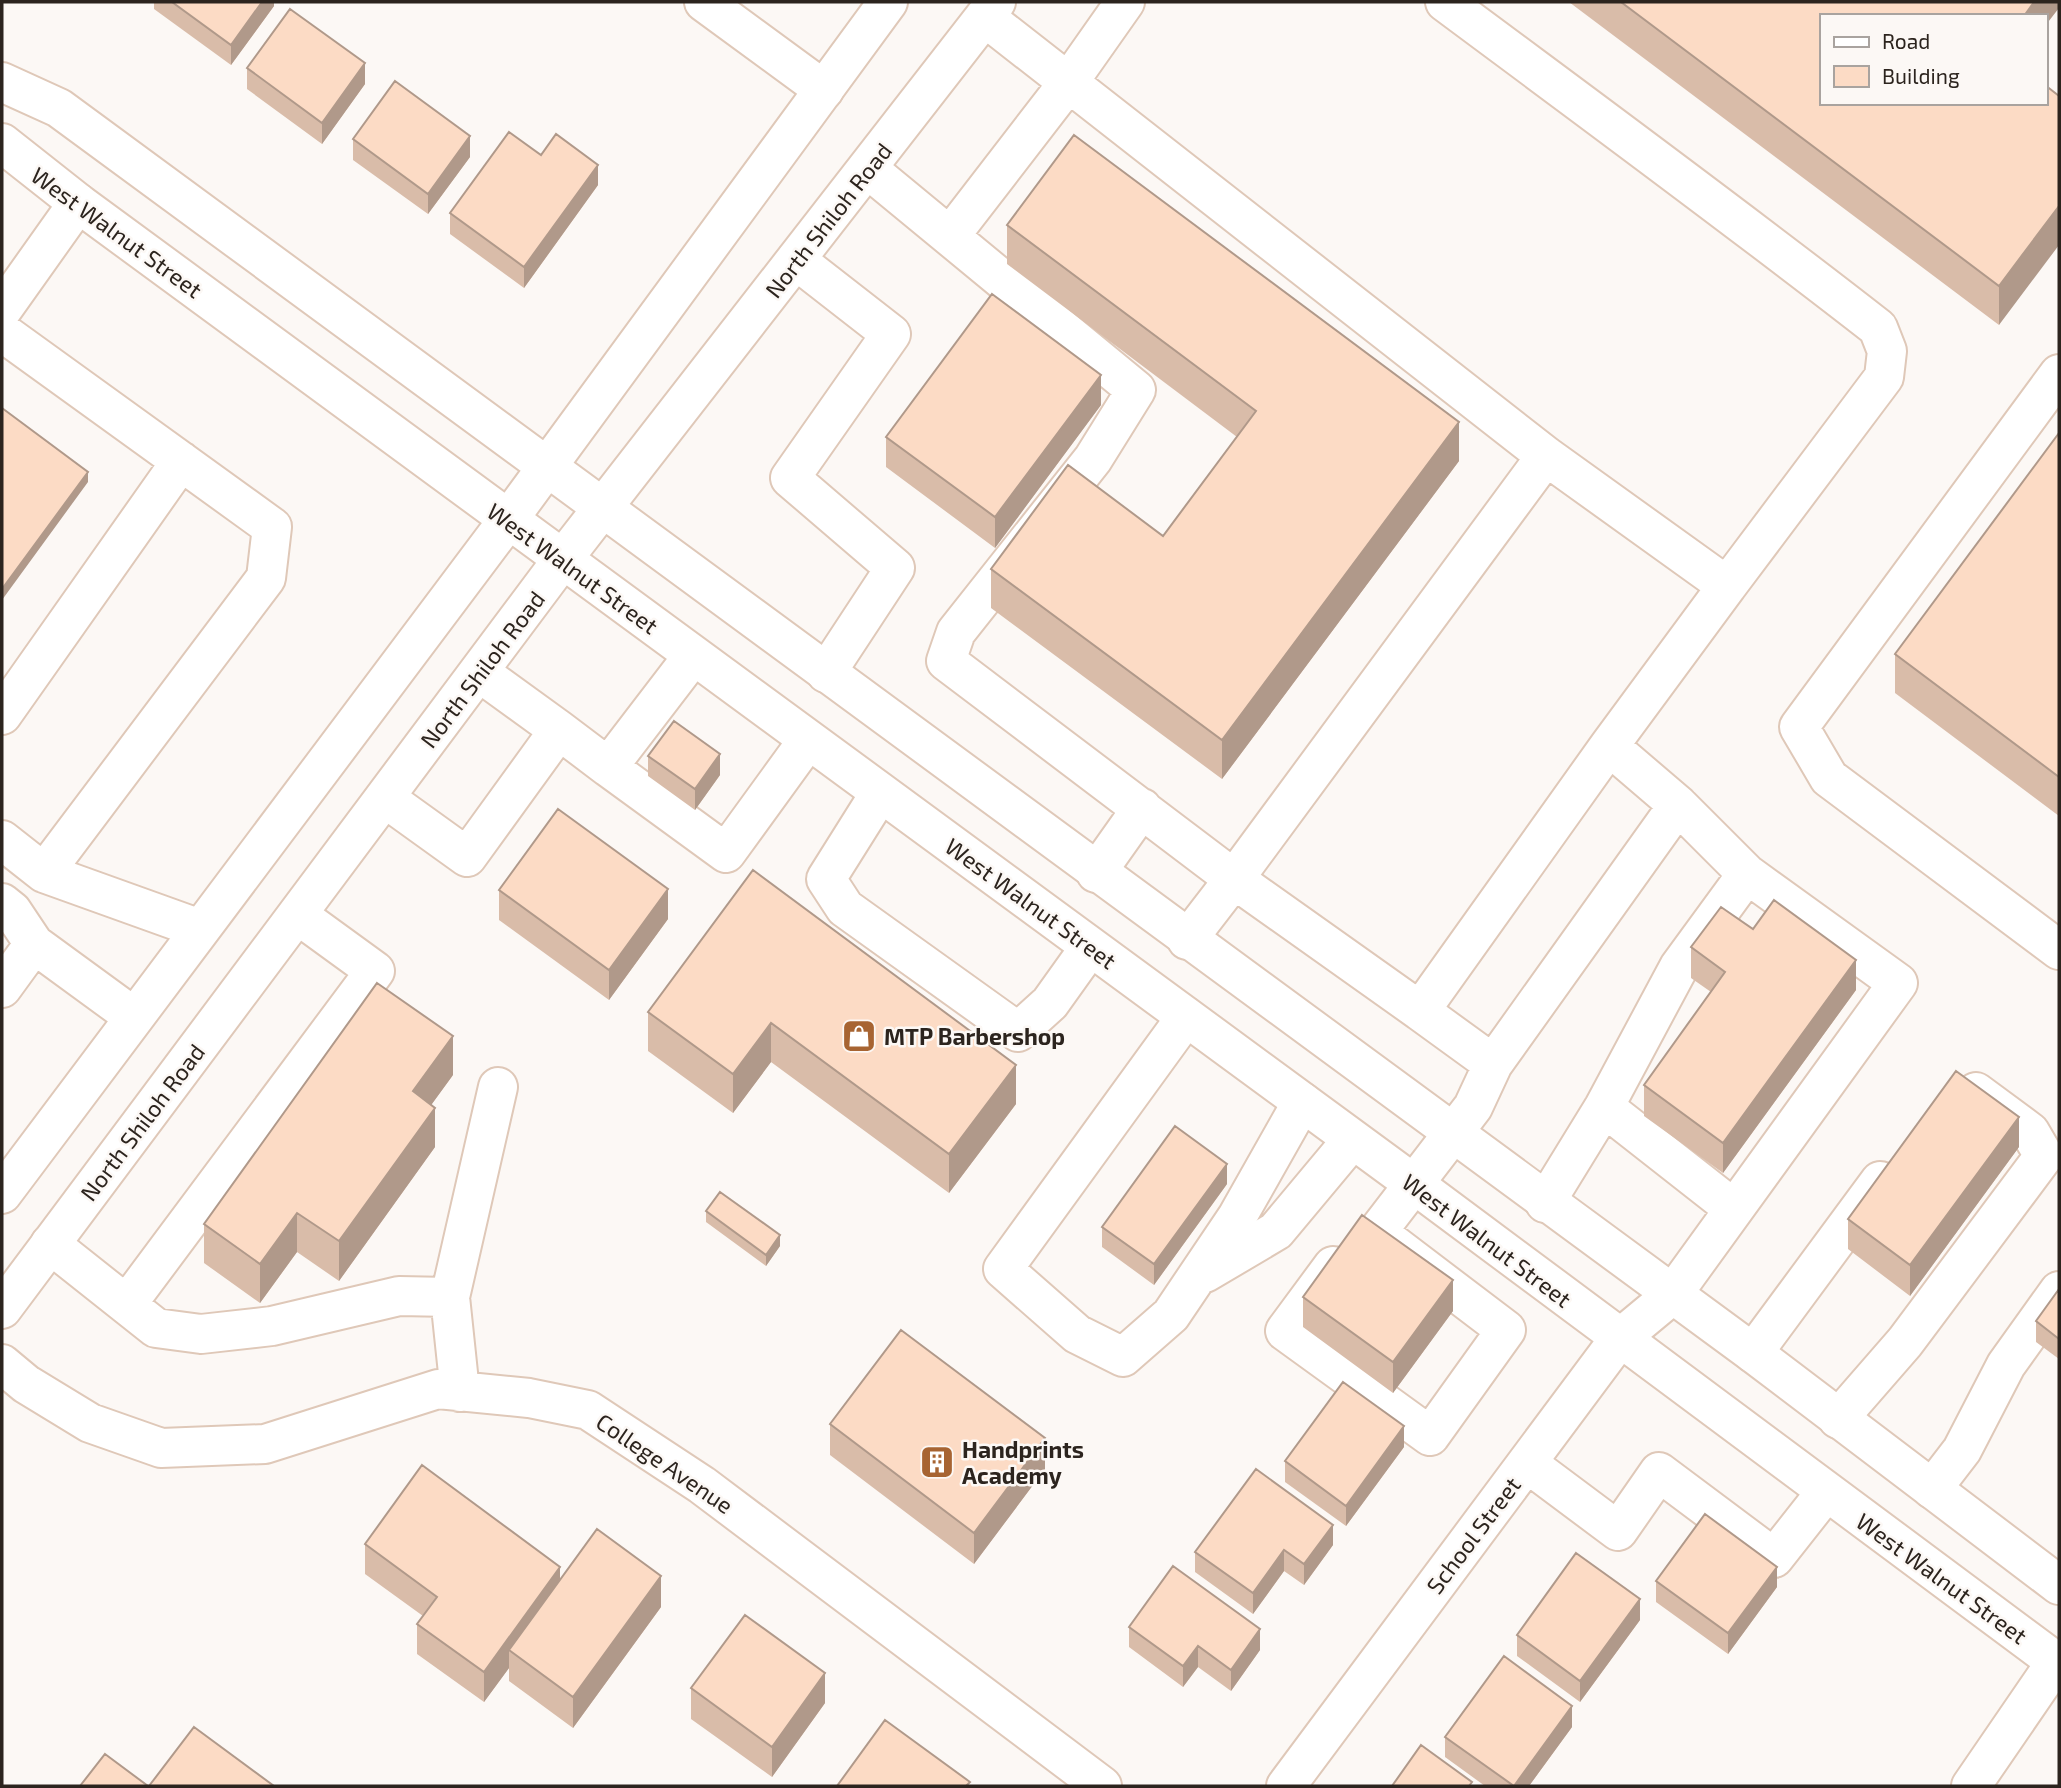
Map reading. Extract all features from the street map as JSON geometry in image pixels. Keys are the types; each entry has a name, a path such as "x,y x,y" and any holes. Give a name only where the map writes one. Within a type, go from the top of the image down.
{"main road":[{"path":"704,2 824,90"},
{"path":"2,1194 508,520 888,2"},
{"path":"950,236 1068,83 1125,2"},
{"path":"1420,1011 1609,746 1884,377 1887,351 1878,328 1690,183 1607,125 1446,2"},
{"path":"991,10 1068,83 1546,456 1727,586"},
{"name":"North Shiloh Road","path":"2,1309 562,560 991,10"},
{"path":"2,82 59,108 1096,873 1454,1132 1545,1203 1753,1353 2059,1585"},
{"name":"West Walnut Street","path":"2,143 78,203 1302,1102 2058,1663"},
{"path":"868,169 1136,390 1093,459 956,632 946,661 1234,878 1493,1064"},
{"path":"2,310 78,203"},
{"path":"796,260 891,334 790,478 895,568 826,673"},
{"path":"2,332 272,527 266,578 44,873"},
{"path":"2059,374 1799,727 1829,778 2059,950"},
{"path":"1188,940 1546,456"},
{"path":"2,715 181,461"},
{"path":"608,767 693,656"},
{"path":"479,672 726,853 808,740"},
{"path":"385,798 467,857 559,730"},
{"path":"1545,1203 1604,1107 1679,967 1746,874 1678,804 1609,746"},
{"path":"880,793 826,879 845,908 1018,1032 1051,1003 1090,947"},
{"path":"1377,1233 1473,1107 1493,1064 1678,804"},
{"path":"1096,873 1142,808"},
{"path":"2,840 44,873 200,929"},
{"name":"School Street","path":"1286,1786 1619,1339 1672,1295 1898,983 1746,874"},
{"path":"2,903 12,911 34,944 134,1017"},
{"path":"127,1304 374,971 298,915"},
{"path":"2,988 34,944"},
{"path":"1185,1017 1003,1269 1077,1334 1123,1357 1171,1315 1237,1217 1302,1102"},
{"path":"460,1392 450,1297 498,1087"},
{"path":"1838,1419 1905,1342 2043,1156 2030,1132 1977,1093 1948,1091 1940,1102"},
{"path":"1604,1107 1734,1209"},
{"path":"1194,1280 1276,1230 1352,1140"},
{"path":"1753,1353 1899,1155"},
{"path":"1359,1231 1377,1233 1506,1330 1430,1436 1285,1331 1359,1231"},
{"path":"50,1244 156,1328 201,1334 272,1326 398,1296 450,1297"},
{"path":"1932,1489 1962,1450 2006,1365 2059,1291"},
{"name":"College Avenue","path":"2,1364 26,1384 90,1423 161,1448 265,1444 439,1390 529,1398 588,1410 702,1485 1102,1786"},
{"path":"1527,1463 1618,1531 1659,1472 1774,1558 1826,1492"},
{"path":"1971,1786 2058,1663"}],"building":[{"path":"172,2 262,2 231,45"},
{"path":"1621,2 2034,2 2025,14 1820,14 1820,105 2047,105 2047,87 2059,96 2059,206 1999,286"},
{"path":"290,9 365,63 322,123 247,68"},
{"path":"395,81 470,136 428,194 353,139"},
{"path":"509,132 541,155 556,134 598,165 524,267 450,213"},
{"path":"1074,135 1459,422 1222,740 991,569 1068,465 1163,536 1256,411 1007,225"},
{"path":"992,294 1101,375 995,517 886,437"},
{"path":"2,408 88,472 2,589"},
{"path":"2059,433 2059,777 1895,654"},
{"path":"674,721 720,754 695,789 648,756"},
{"path":"558,809 668,889 609,970 499,890"},
{"path":"753,870 1016,1065 949,1154 771,1023 733,1074 648,1012"},
{"path":"1774,900 1856,960 1723,1143 1644,1085 1725,972 1691,947 1721,907 1753,929"},
{"path":"377,983 453,1036 413,1091 435,1108 339,1241 297,1213 260,1264 204,1224"},
{"path":"1956,1071 2019,1117 1910,1265 1848,1219"},
{"path":"1175,1126 1227,1164 1154,1264 1102,1227"},
{"path":"720,1192 780,1235 766,1255 706,1211"},
{"path":"1362,1215 1453,1280 1393,1362 1303,1297"},
{"path":"2059,1289 2059,1339 2036,1321"},
{"name":"Handprints Academy","path":"901,1330 1045,1438 974,1533 830,1424"},
{"path":"1343,1382 1404,1426 1346,1506 1285,1461"},
{"path":"422,1465 560,1567 484,1672 417,1624 437,1597 365,1544"},
{"path":"1256,1469 1333,1525 1304,1564 1284,1550 1253,1593 1195,1552"},
{"path":"1705,1514 1777,1567 1728,1633 1656,1581"},
{"path":"597,1529 661,1576 573,1697 509,1650"},
{"path":"1576,1553 1640,1599 1580,1681 1517,1635"},
{"path":"1173,1566 1260,1629 1231,1670 1198,1646 1183,1666 1129,1627"},
{"path":"745,1615 825,1673 772,1747 691,1688"},
{"path":"1504,1656 1572,1706 1514,1786 1445,1737"},
{"path":"885,1720 970,1782 966,1786 837,1786"},
{"path":"194,1727 274,1786 149,1786"},
{"path":"1421,1745 1472,1782 1469,1786 1392,1786"},
{"path":"105,1754 148,1786 80,1786"}],"place":[{"name":"MTP Barbershop","path":"859,1036"},
{"name":"Handprints Academy","path":"937,1462"}]}
